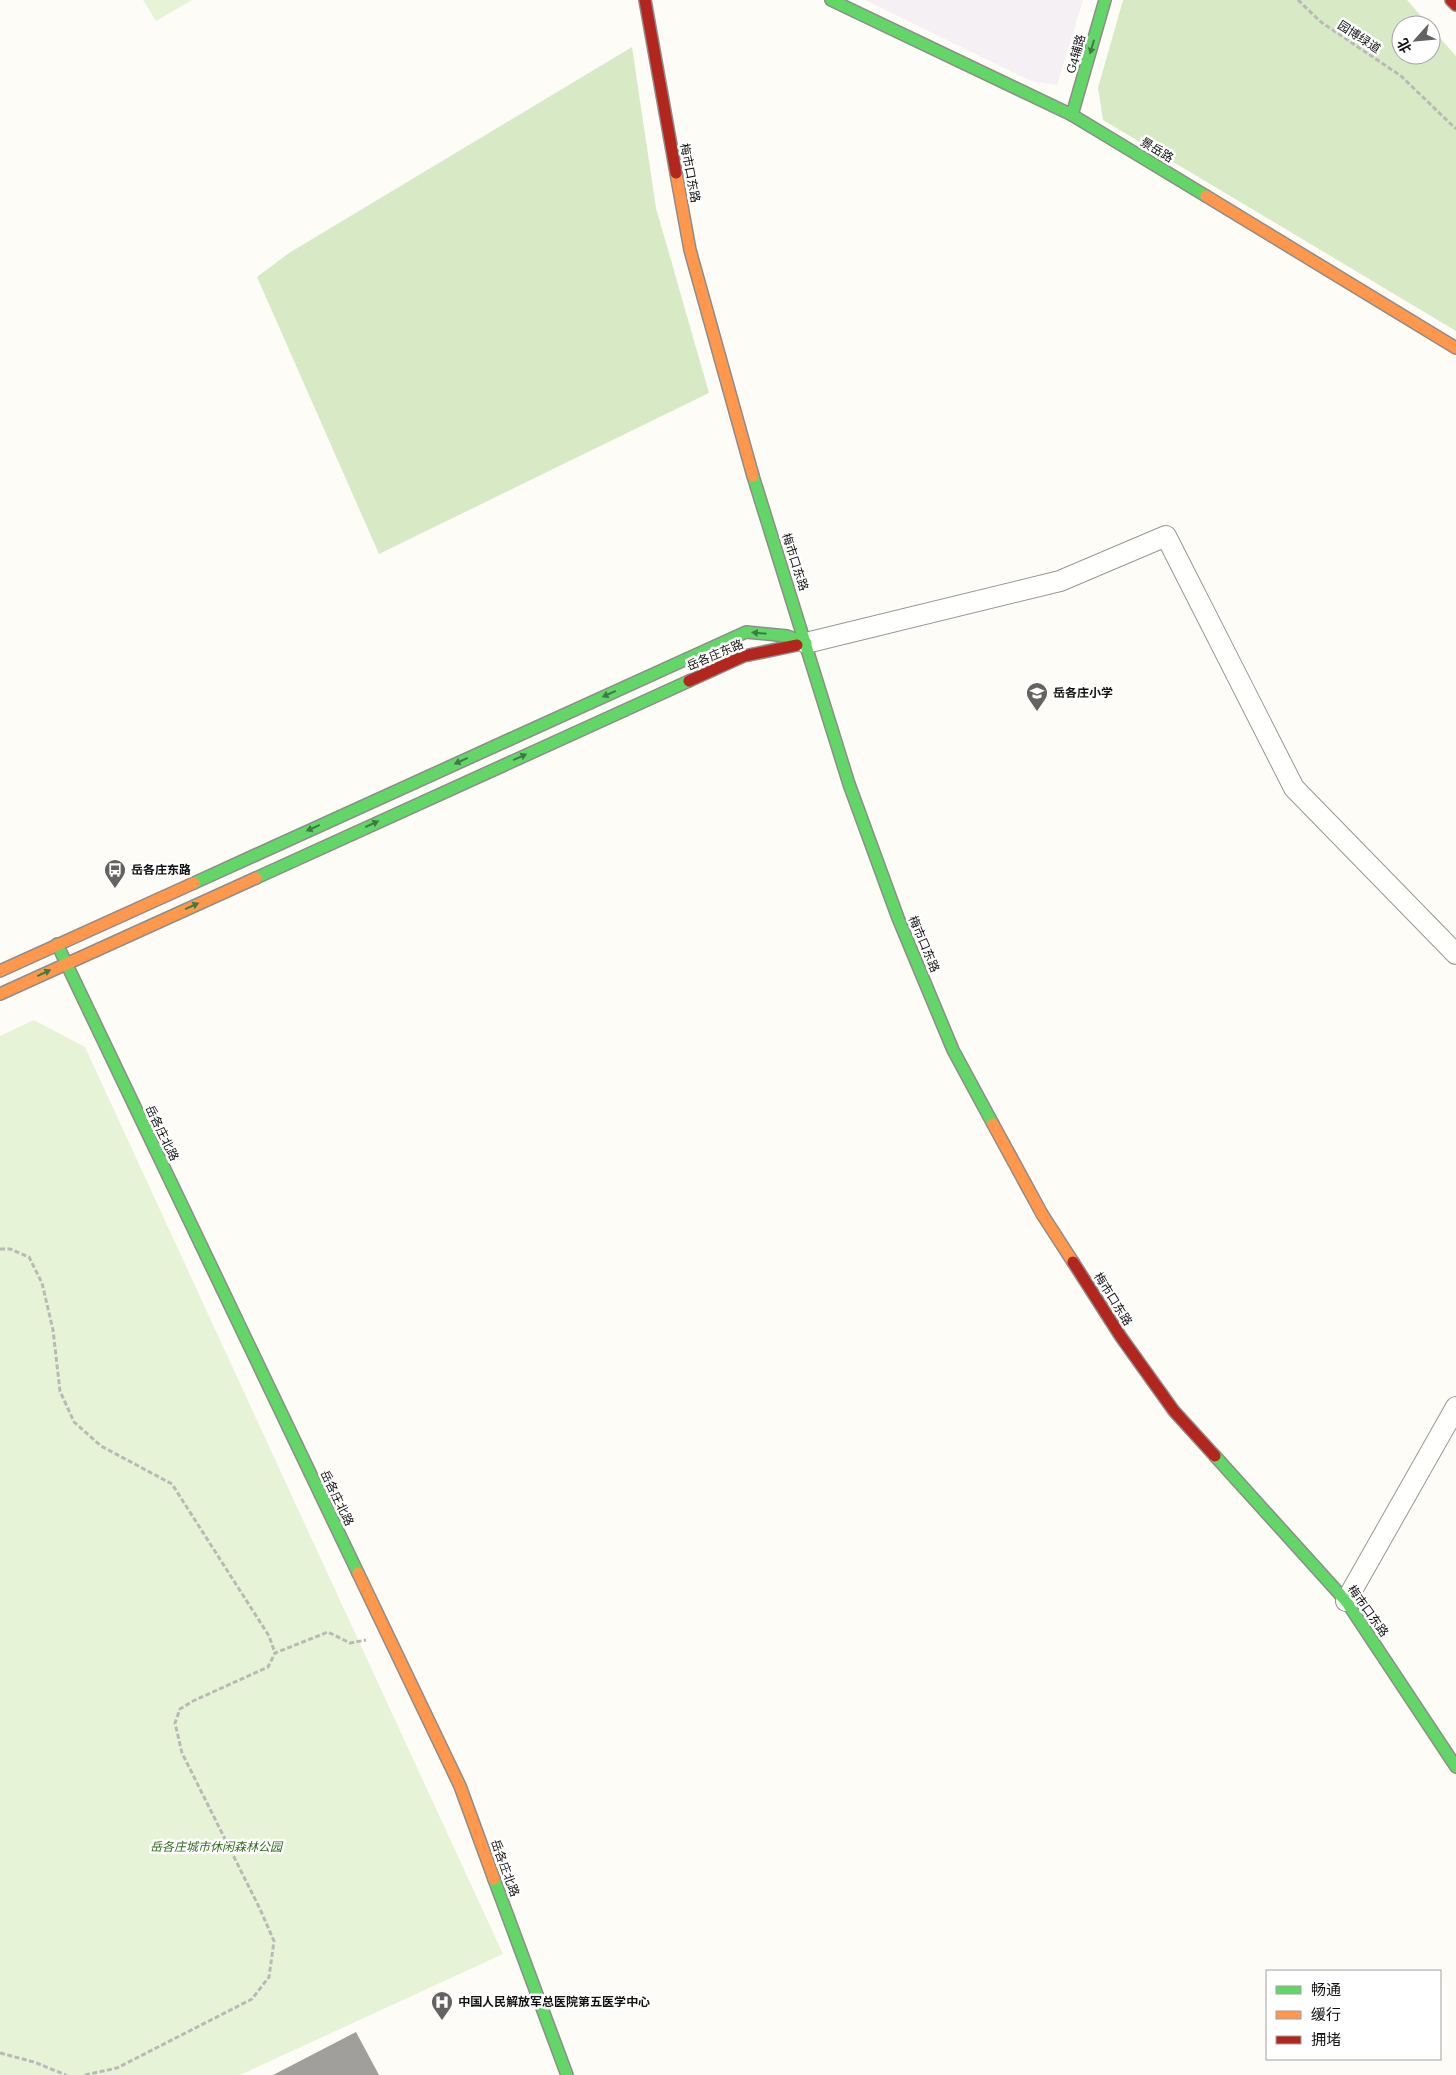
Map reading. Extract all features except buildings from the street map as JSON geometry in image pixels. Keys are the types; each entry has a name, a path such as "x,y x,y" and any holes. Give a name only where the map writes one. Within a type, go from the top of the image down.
{"main road":[{"name":"梅市口东路","path":"645,0 690,250 744,448 849,784 898,918 953,1050 1042,1214 1121,1337 1174,1411 1346,1601 1456,1767"},
{"name":"景岳路","path":"831,0 1072,115 1456,348"},
{"name":"G4辅路","path":"1072,115 1106,0"},
{"path":"1451,0 1456,5"},
{"name":"岳各庄东路","path":"0,971 746,632 787,636 806,643"},
{"name":"岳各庄东路","path":"0,994 744,656 806,643"},
{"name":"岳各庄北路","path":"57,944 460,1786 567,2075"}],"street":[{"path":"806,643 1060,581 1166,536 1294,788 1456,954"},
{"path":"1346,1601 1456,1407"}],"path":[{"name":"园博绿道","path":"1298,0 1321,22 1401,76 1456,129"},
{"path":"0,1249 10,1248 29,1257 42,1283 53,1330 60,1391 74,1422 101,1446 172,1484 269,1636 275,1653"},
{"path":"85,2075 117,2068 252,1999 269,1977 274,1941 182,1753 174,1723 180,1708 268,1667 275,1653 328,1632 350,1643 388,1637"},
{"path":"0,2053 34,2062 66,2075"}],"shaded area":[{"path":"865,0 1083,0 1057,85 1031,81"}],"green space":[{"path":"143,0 192,0 156,21"},
{"path":"1123,0 1407,0 1420,15 1391,15 1391,65 1441,65 1441,39 1456,56 1456,331 1103,120 1098,88"},
{"path":"632,47 656,208 709,393 379,554 257,277 289,253"},
{"name":"岳各庄城市休闲森林公园","path":"34,1020 85,1047 503,1954 240,2075 0,2075 0,1036"}],"traffic: fast":[{"path":"831,0 1072,115 1206,196"},
{"path":"1072,115 1105,0"},
{"path":"753,476 849,784 898,918 953,1050 993,1124"},
{"path":"194,883 746,632 787,636 806,643"},
{"path":"256,878 689,681"},
{"path":"57,944 358,1573"},
{"path":"1215,1456 1346,1601 1456,1767"},
{"path":"494,1879 567,2075"}],"traffic: slow":[{"path":"676,173 690,250 753,476"},
{"path":"1206,196 1456,348"},
{"path":"0,994 256,878"},
{"path":"0,971 194,883"},
{"path":"993,1124 1042,1214 1073,1262"},
{"path":"358,1573 460,1786 494,1879"}],"traffic: jam":[{"path":"645,0 676,173"},
{"path":"1451,0 1456,5"},
{"path":"689,681 744,656 797,645"},
{"path":"1073,1262 1121,1337 1174,1411 1215,1456"}],"place":[{"name":"岳各庄小学","path":"1037,712"},
{"name":"岳各庄东路","path":"115,889"},
{"name":"中国人民解放军总医院第五医学中心","path":"442,2021"}]}
